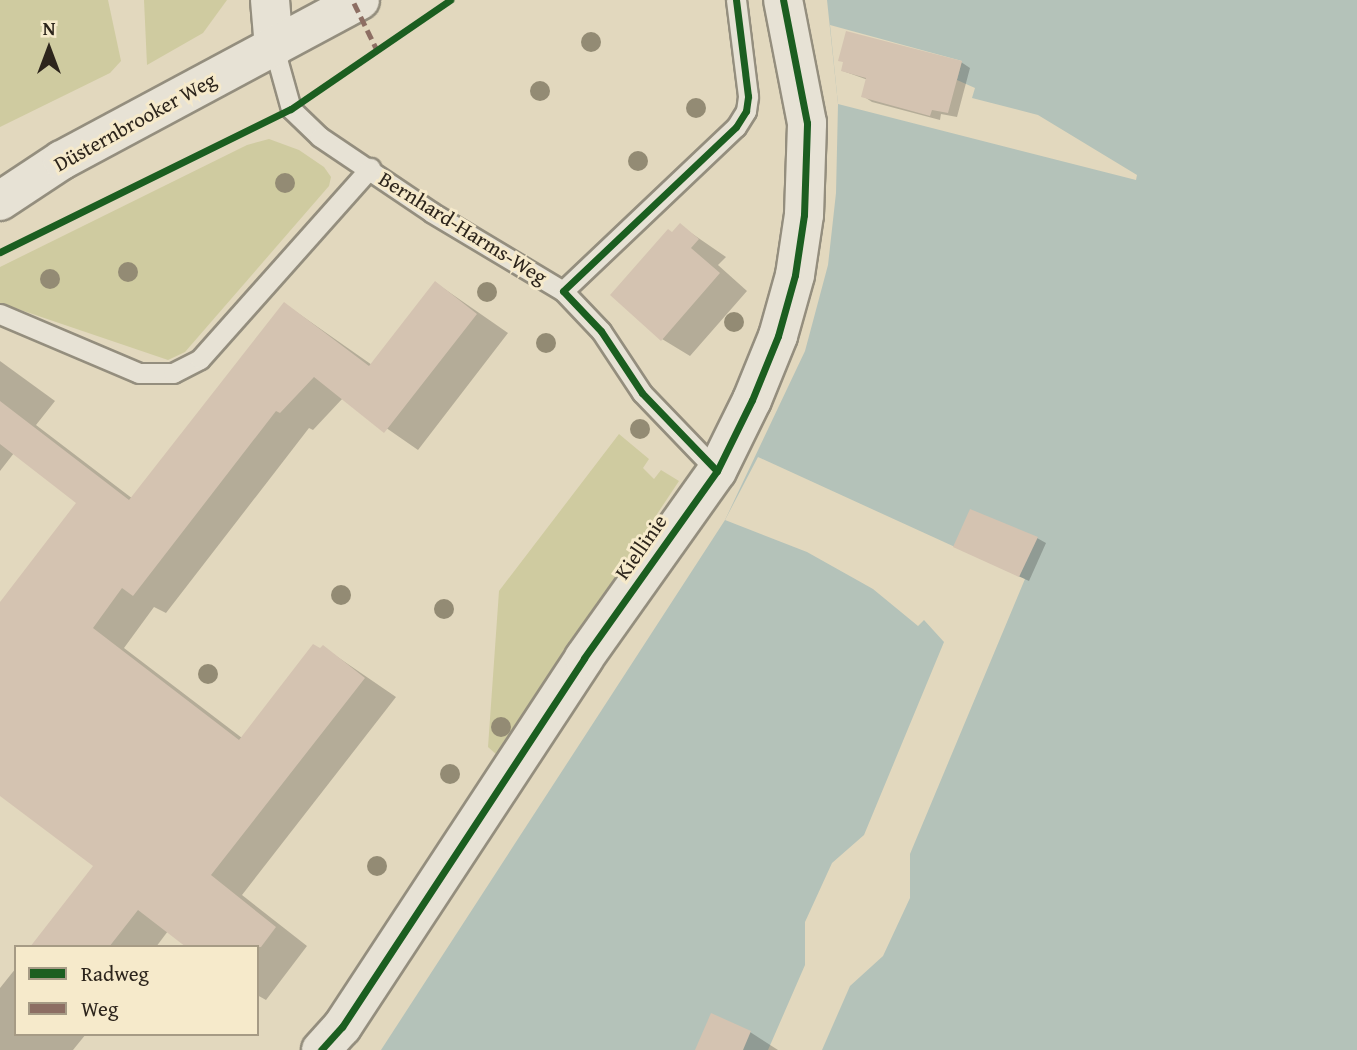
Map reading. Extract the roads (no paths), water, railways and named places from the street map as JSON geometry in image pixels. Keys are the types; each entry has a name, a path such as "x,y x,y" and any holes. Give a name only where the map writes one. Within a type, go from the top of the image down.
{"street":[{"path":"270,0 274,48"},
{"name":"Düsternbrooker Weg","path":"0,201 107,135 360,0"},
{"name":"Kiellinie","path":"321,1050 342,1027 584,658 717,471 778,336 804,215 807,123 783,0"}],"lane":[{"path":"563,291 736,127 746,111 736,0"},
{"name":"Bernhard-Harms-Weg","path":"274,48 291,109 320,137 370,168 431,212 563,291 601,331 642,393 717,471"},
{"path":"0,314 139,373 173,373 200,359 370,168"}]}
